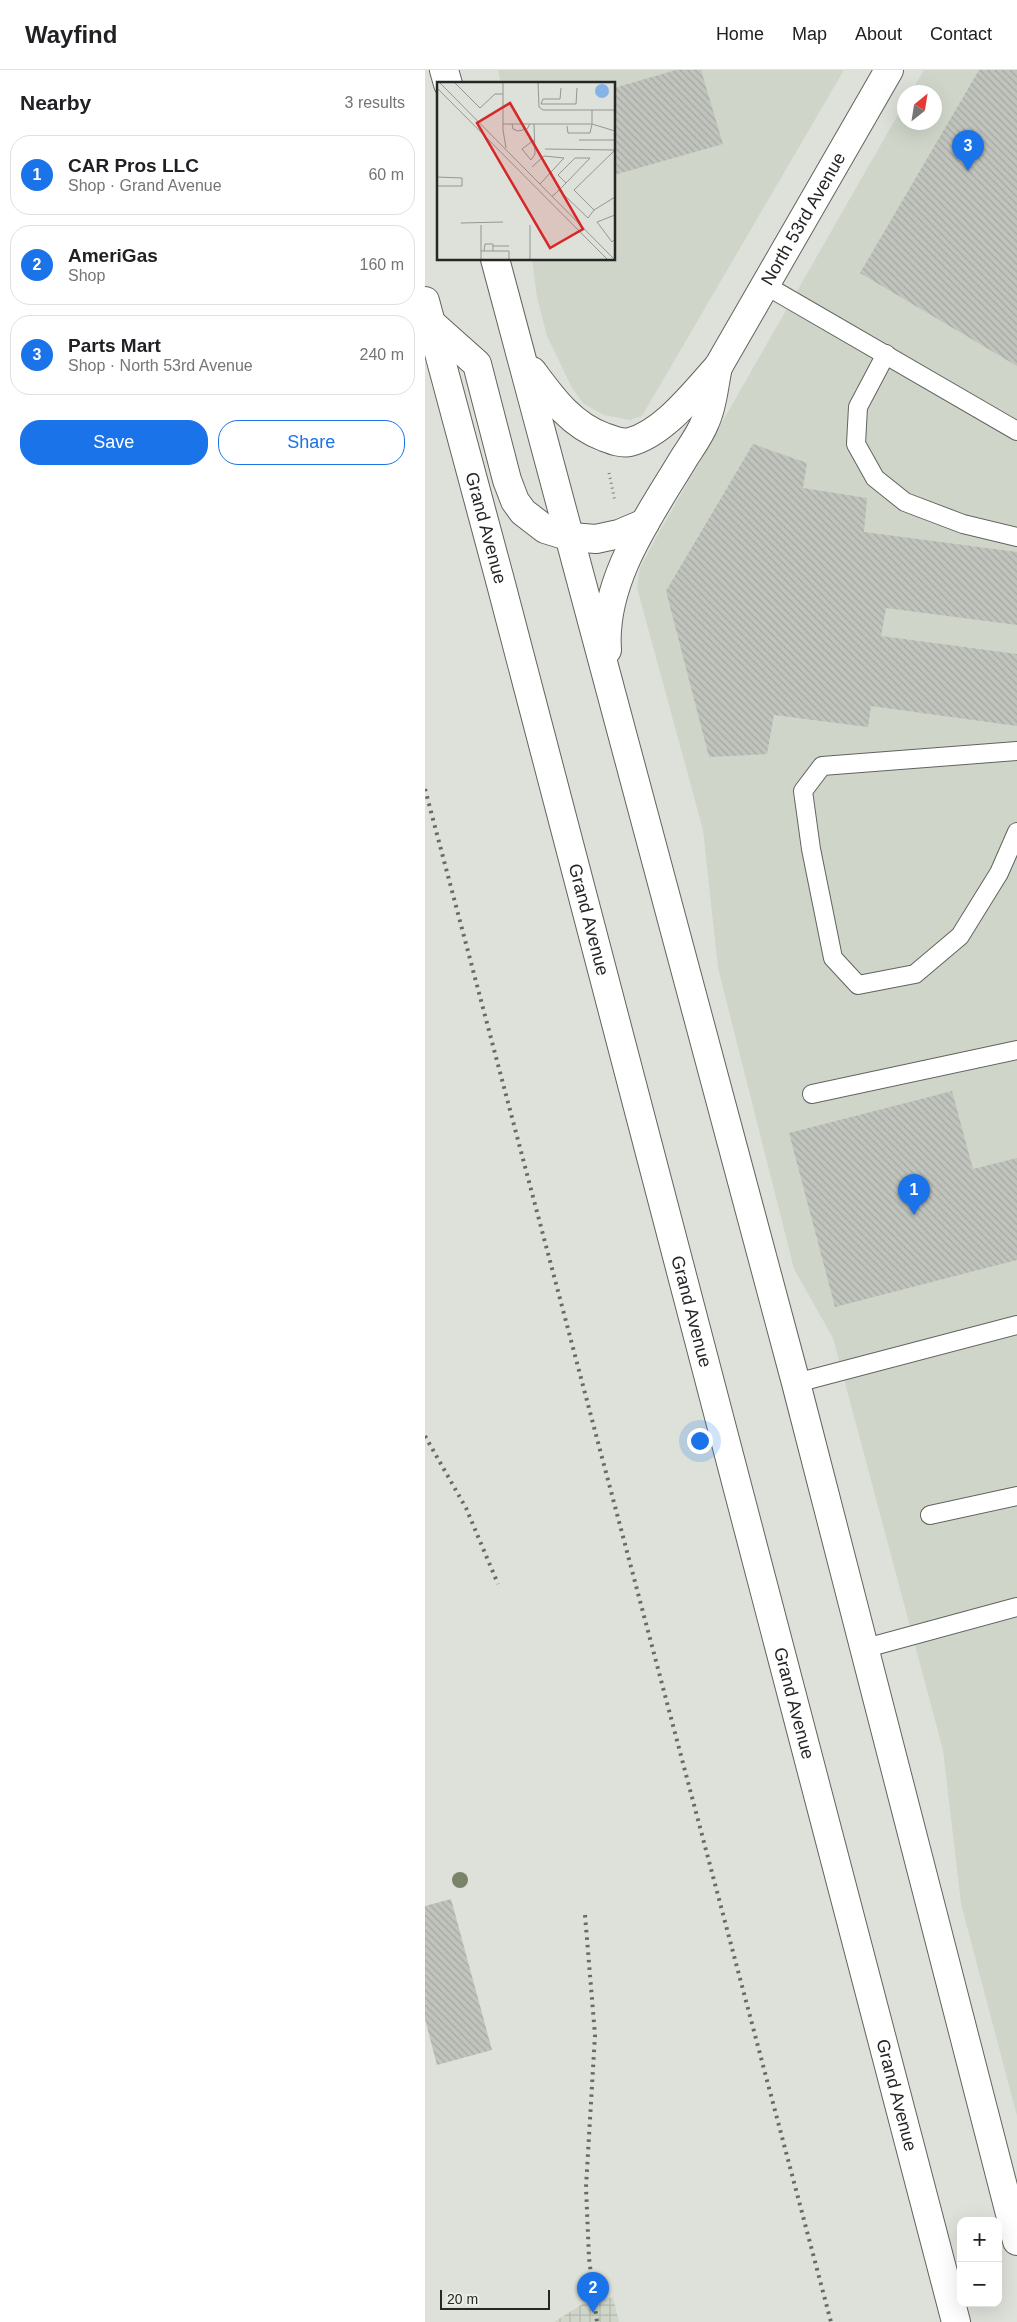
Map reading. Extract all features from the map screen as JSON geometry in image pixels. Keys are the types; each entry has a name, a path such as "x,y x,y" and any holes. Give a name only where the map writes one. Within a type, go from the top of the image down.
{"main road":[{"name":"North 53rd Avenue","path":"718,367 889,70"},
{"path":"495,260 571,537 796,1384 1017,2241"},
{"path":"428,312 477,364 507,480 515,501 523,512 545,529 571,537 596,539 619,534 645,524"},
{"name":"Grand Avenue","path":"428,312 504,593 957,2322"},
{"path":"522,357 556,404 577,423 609,439 629,442 648,433 678,412 718,367"},
{"path":"610,686 607,643 614,594 625,562 645,524 706,422 718,367"}],"lane":[{"path":"765,284 1017,431"},
{"path":"886,354 859,407 856,444 875,478 905,502 963,524 1017,537"},
{"path":"1017,750 822,766 803,791 811,849 833,958 858,986 915,974 960,936 999,873 1017,832"},
{"path":"812,1094 1017,1050"},
{"path":"796,1384 1017,1325"},
{"path":"930,1515 1017,1496"},
{"path":"865,1648 1017,1608"}],"path":[{"path":"609,470 616,509"}],"shaded area":[{"path":"498,70 844,70 642,416 630,420 604,415 584,404 572,388 547,336 537,298 532,260 615,260 615,82 501,82"},
{"path":"924,70 1017,70 1017,2116 961,1904 943,1750 833,1338 794,1269 718,968 703,830 637,588 640,568 657,536 897,116 897,130 942,130 942,85 915,85"},
{"path":"613,2297 619,2322 554,2322 584,2303"}],"building":[{"path":"676,70 701,70 723,144 615,175 615,88"},
{"path":"979,70 1017,70 1017,366 860,273"},
{"path":"753,444 807,463 803,488 867,498 864,532 1017,552 1017,625 886,608 881,636 1017,654 1017,726 871,706 868,727 774,715 767,754 709,757 666,591"},
{"path":"952,1091 973,1169 1017,1158 1017,1260 835,1307 789,1133"},
{"path":"451,1899 492,2050 437,2065 425,2019 425,1906"}],"railway":[{"path":"425,789 831,2322"},
{"path":"425,1436 466,1508 498,1584"},
{"path":"585,1915 595,2035 586,2187 589,2258 597,2322"}],"place":[{"name":"Parts Mart","path":"968,171"},
{"name":"CAR Pros LLC","path":"914,1215"},
{"name":"AmeriGas","path":"593,2313"}]}
